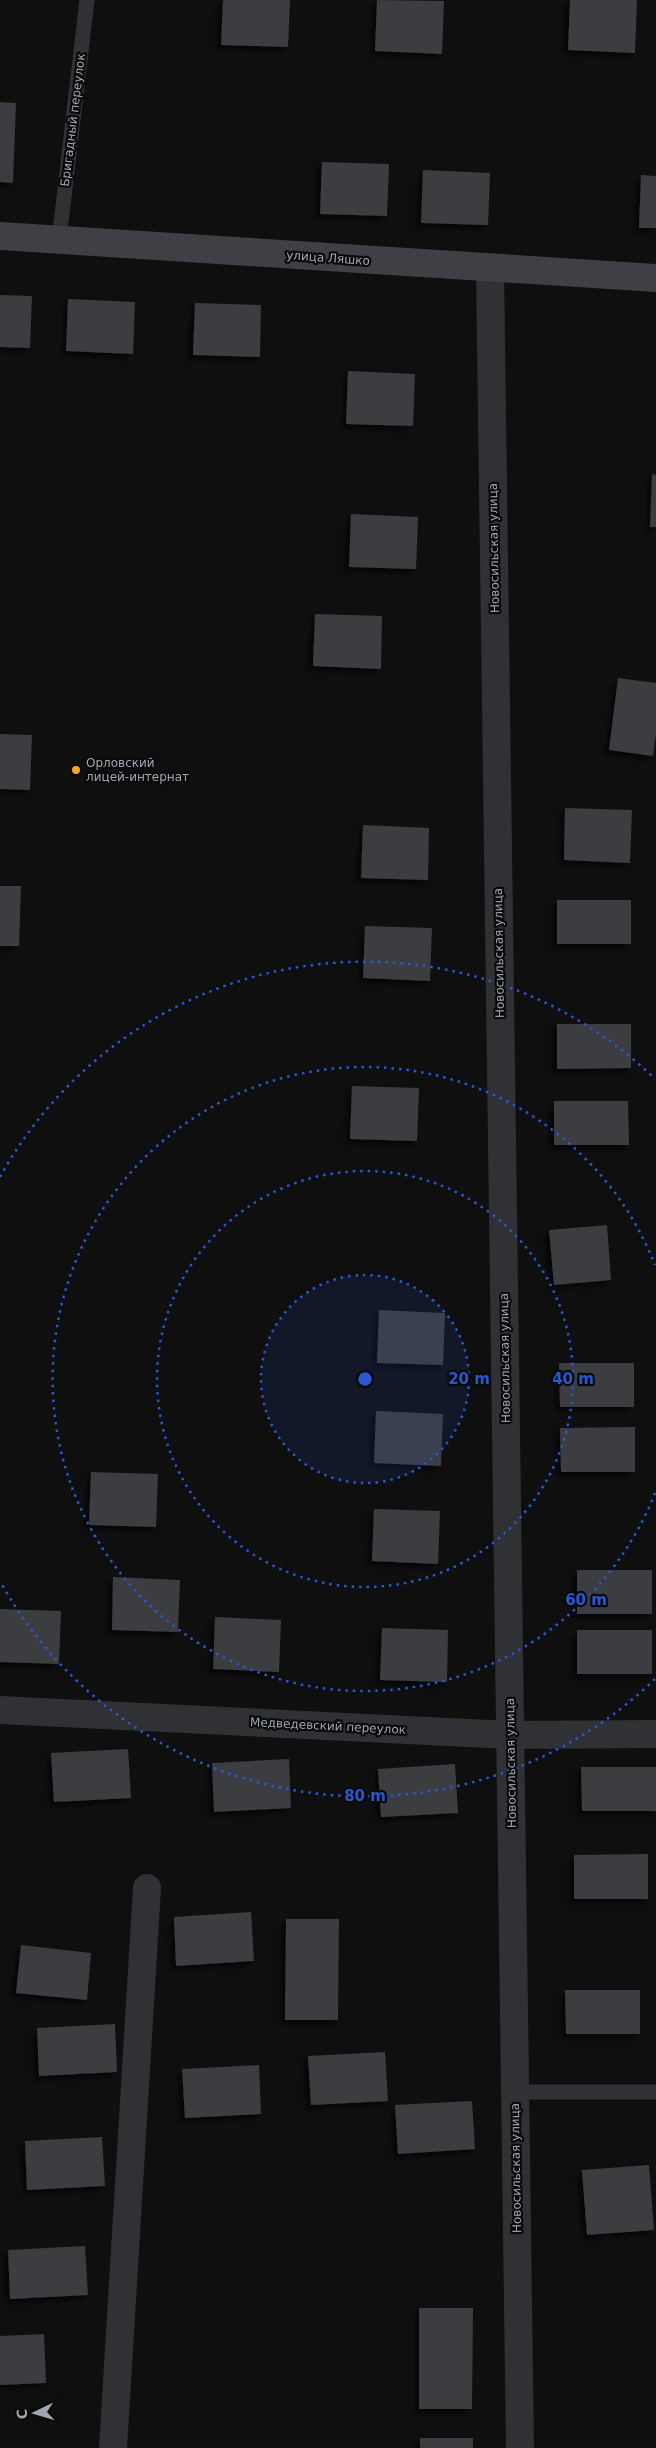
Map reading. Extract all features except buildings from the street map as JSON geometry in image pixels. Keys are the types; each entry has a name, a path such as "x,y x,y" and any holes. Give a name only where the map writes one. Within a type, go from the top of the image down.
{"main road":[{"name":"улица Ляшко","path":"0,236 490,269 656,278"}],"street":[{"name":"Новосильская улица","path":"490,269 520,2448"},
{"name":"Медведевский переулок","path":"0,1710 510,1735 656,1734"},
{"path":"113,2448 148,1888"}],"lane":[{"name":"Бригадный переулок","path":"59,240 87,0"},
{"path":"515,2092 656,2092"}],"place":[{"name":"Орловский лицей-интернат","path":"76,770"}]}
